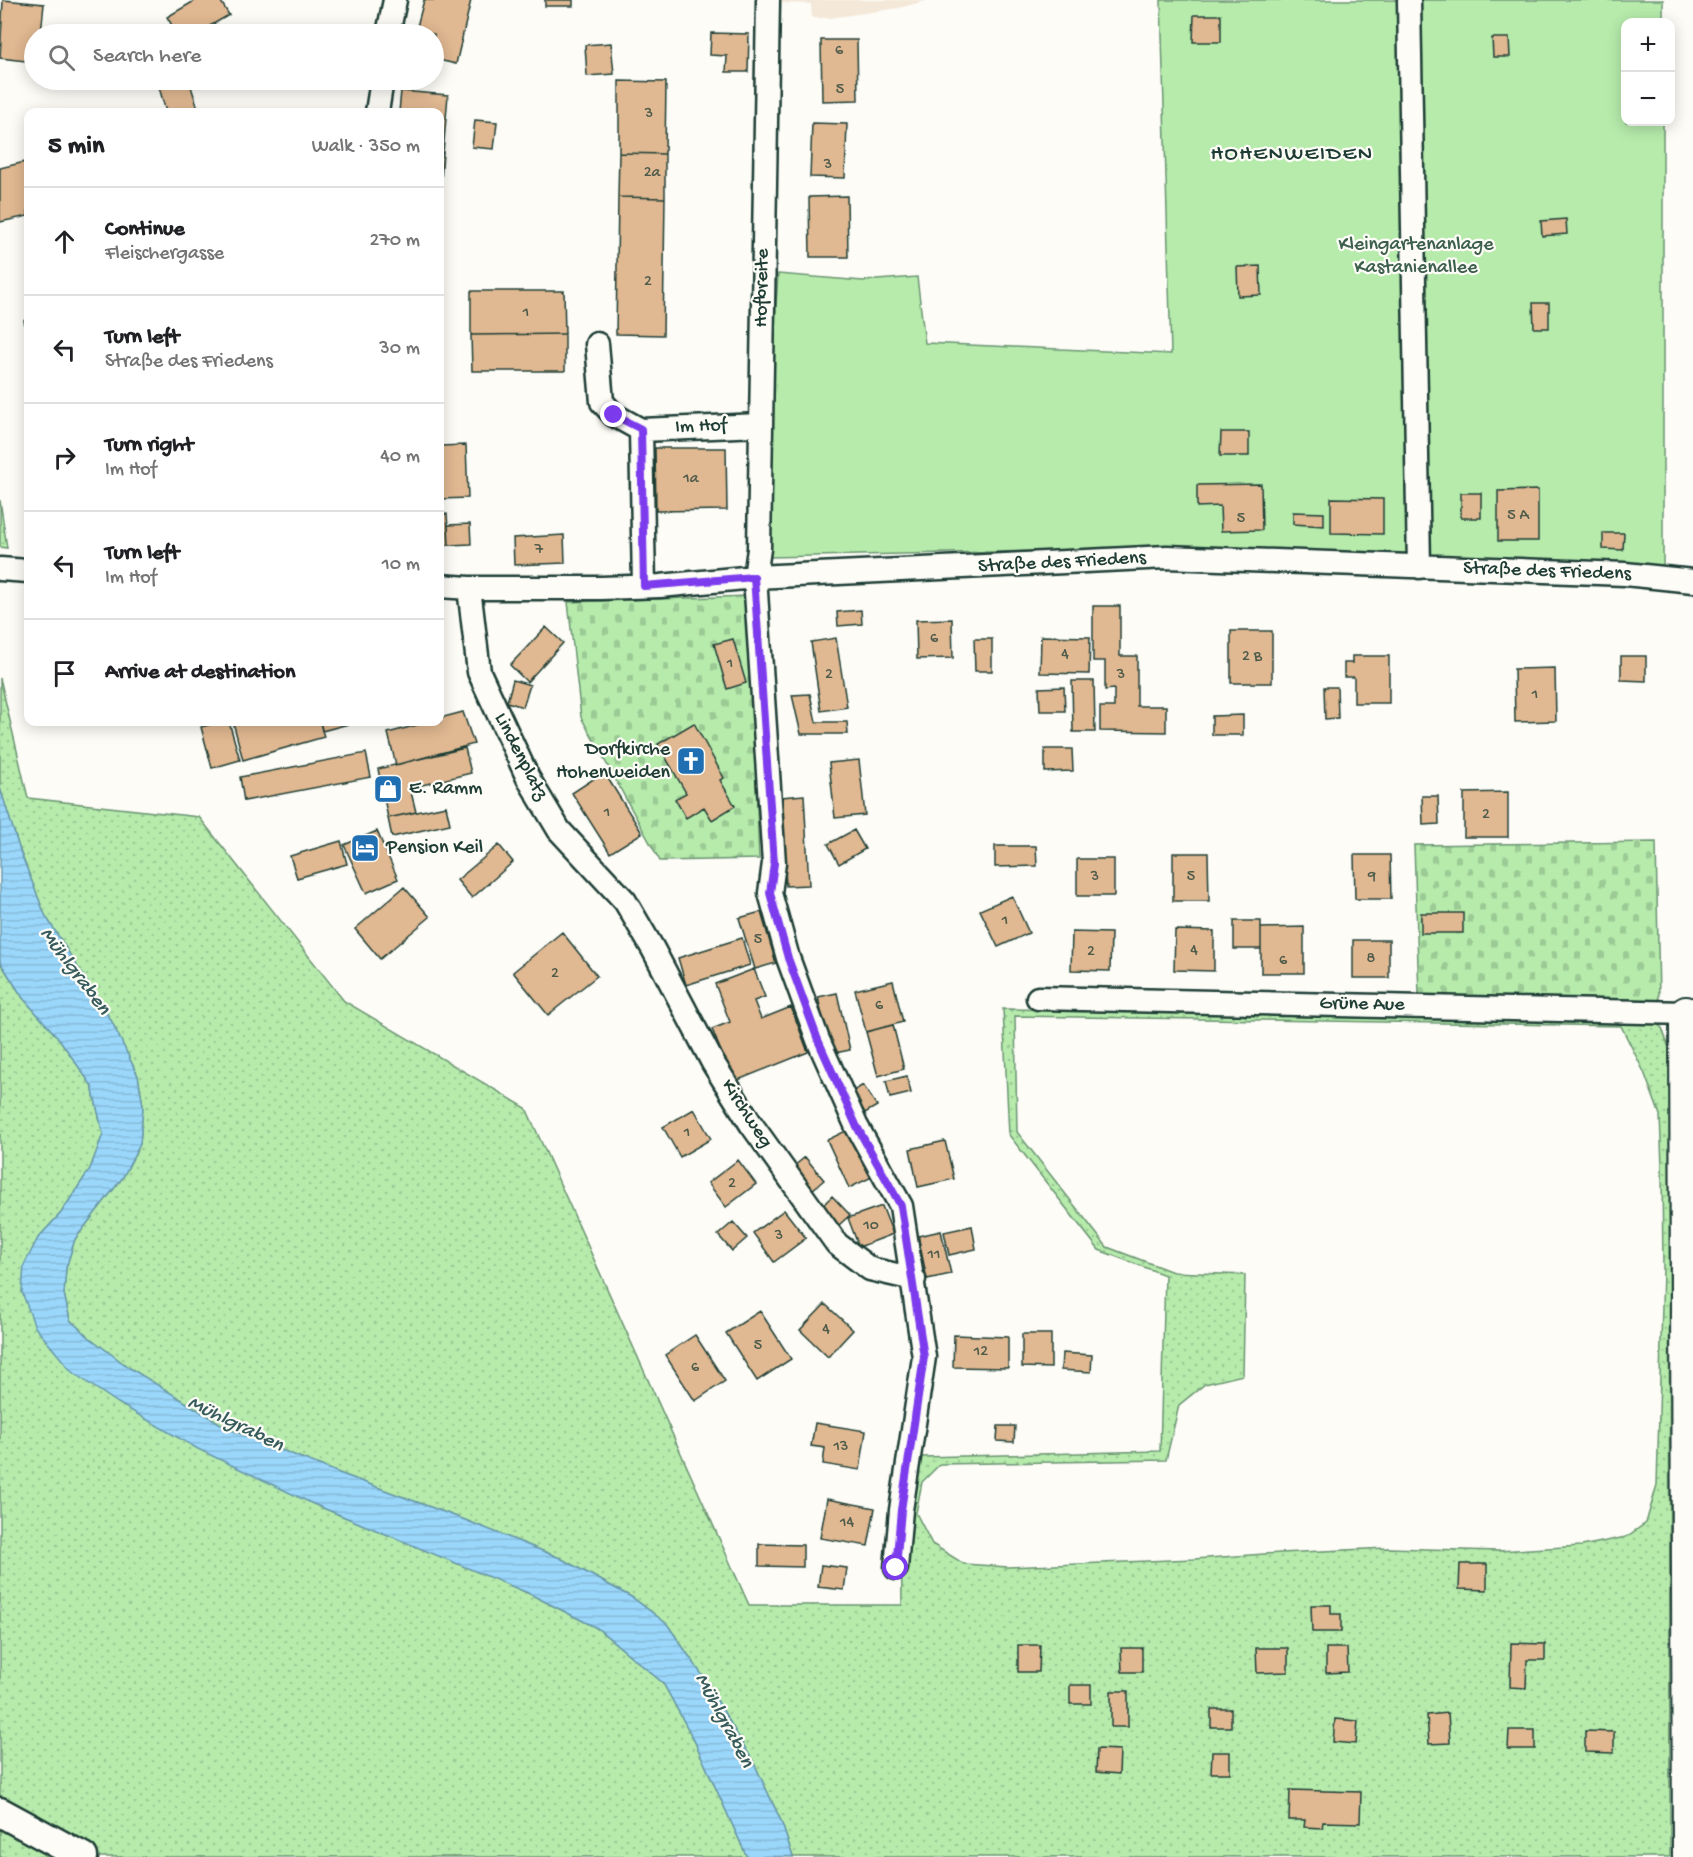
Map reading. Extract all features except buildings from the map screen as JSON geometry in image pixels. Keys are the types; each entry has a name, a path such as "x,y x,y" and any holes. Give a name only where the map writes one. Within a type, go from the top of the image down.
{"main road":[{"path":"1686,1013 1689,1857"}],"street":[{"path":"390,24 395,0"},
{"name":"Hofbreite","path":"768,0 759,549 754,577 774,863 770,893 788,958 818,1040 856,1125 901,1206 914,1279 924,1357 901,1510 896,1568"},
{"path":"1409,0 1419,567"},
{"path":"378,108 380,90"},
{"name":"Im Hof","path":"597,344 602,402 614,415 641,429 760,426"},
{"path":"641,429 644,586"},
{"name":"Straße des Friedens","path":"444,586 601,588 754,577 1167,557 1625,574 1689,581"},
{"path":"0,569 24,571"},
{"name":"Lindenplatz","path":"469,588 479,672 528,778 559,830 625,901"},
{"name":"Kirchweg","path":"625,901 713,1063 750,1124 837,1244 870,1269 914,1279"},
{"name":"Grüne Aue","path":"1038,998 1686,1013"},
{"path":"0,1812 83,1857"}],"shaded area":[{"path":"782,0 929,0 899,8 830,18 812,18 811,4 782,3"}],"green space":[{"name":"Kleingartenanlage Kastanienallee","path":"1161,0 1663,0 1663,18 1621,18 1621,126 1663,126 1663,568 1176,548 769,557 774,337 778,274 863,281 917,277 925,343 1171,354"},
{"path":"0,500 7,548 0,547"},
{"path":"749,596 759,859 660,861 581,717 568,602"},
{"path":"0,678 28,798 199,817 344,1001 526,1108 749,1605 902,1605 901,1510 922,1457 1160,1451 1165,1275 1099,1250 1009,1135 1003,1009 1652,1020 1662,1028 1669,1048 1670,1857 793,1857 781,1821 754,1763 702,1675 667,1624 633,1598 560,1558 229,1429 128,1367 70,1320 64,1294 66,1268 75,1239 123,1177 140,1144 143,1106 138,1076 111,1020 45,915 20,851 0,788","holes":["1015,1016 1621,1026 1644,1072 1660,1115 1663,1270 1657,1485 1646,1523 1626,1537 1582,1546 1498,1551 1388,1548 1008,1567 964,1564 932,1544 916,1513 922,1482 940,1464 1166,1460 1179,1405 1205,1384 1243,1375 1245,1275 1173,1272 1107,1247 1017,1132"]},
{"path":"1656,842 1659,1000 1419,995 1414,845"},
{"path":"0,962 23,998 60,1040 92,1086 103,1134 90,1169 61,1213 38,1238 22,1292 311,1503 528,1593 597,1628 663,1683 694,1740 747,1857 0,1857"}],"water":[{"name":"Mühlgraben","path":"0,788 20,851 45,915 111,1020 138,1076 143,1106 140,1144 123,1177 75,1239 66,1268 64,1294 70,1320 128,1367 229,1429 560,1558 633,1598 667,1624 702,1675 754,1763 781,1821 793,1857 747,1857 694,1740 663,1683 597,1628 528,1593 311,1503 198,1449 118,1403 72,1372 35,1327 22,1292 24,1265 38,1238 61,1213 90,1169 103,1134 92,1086 60,1040 23,998 0,962"}],"place":[{"name":"Dorfkirche Hohenweiden","path":"691,761"},
{"name":"E. Ramm","path":"388,789"},
{"name":"Pension Keil","path":"365,848"}],"district":[{"name":"HOHENWEIDEN","path":"1292,155"}],"route":[{"path":"614,415 641,429 644,586 754,577 774,863 770,893 788,958 818,1040 856,1125 901,1206 914,1279 924,1357 901,1510 896,1568"}]}
